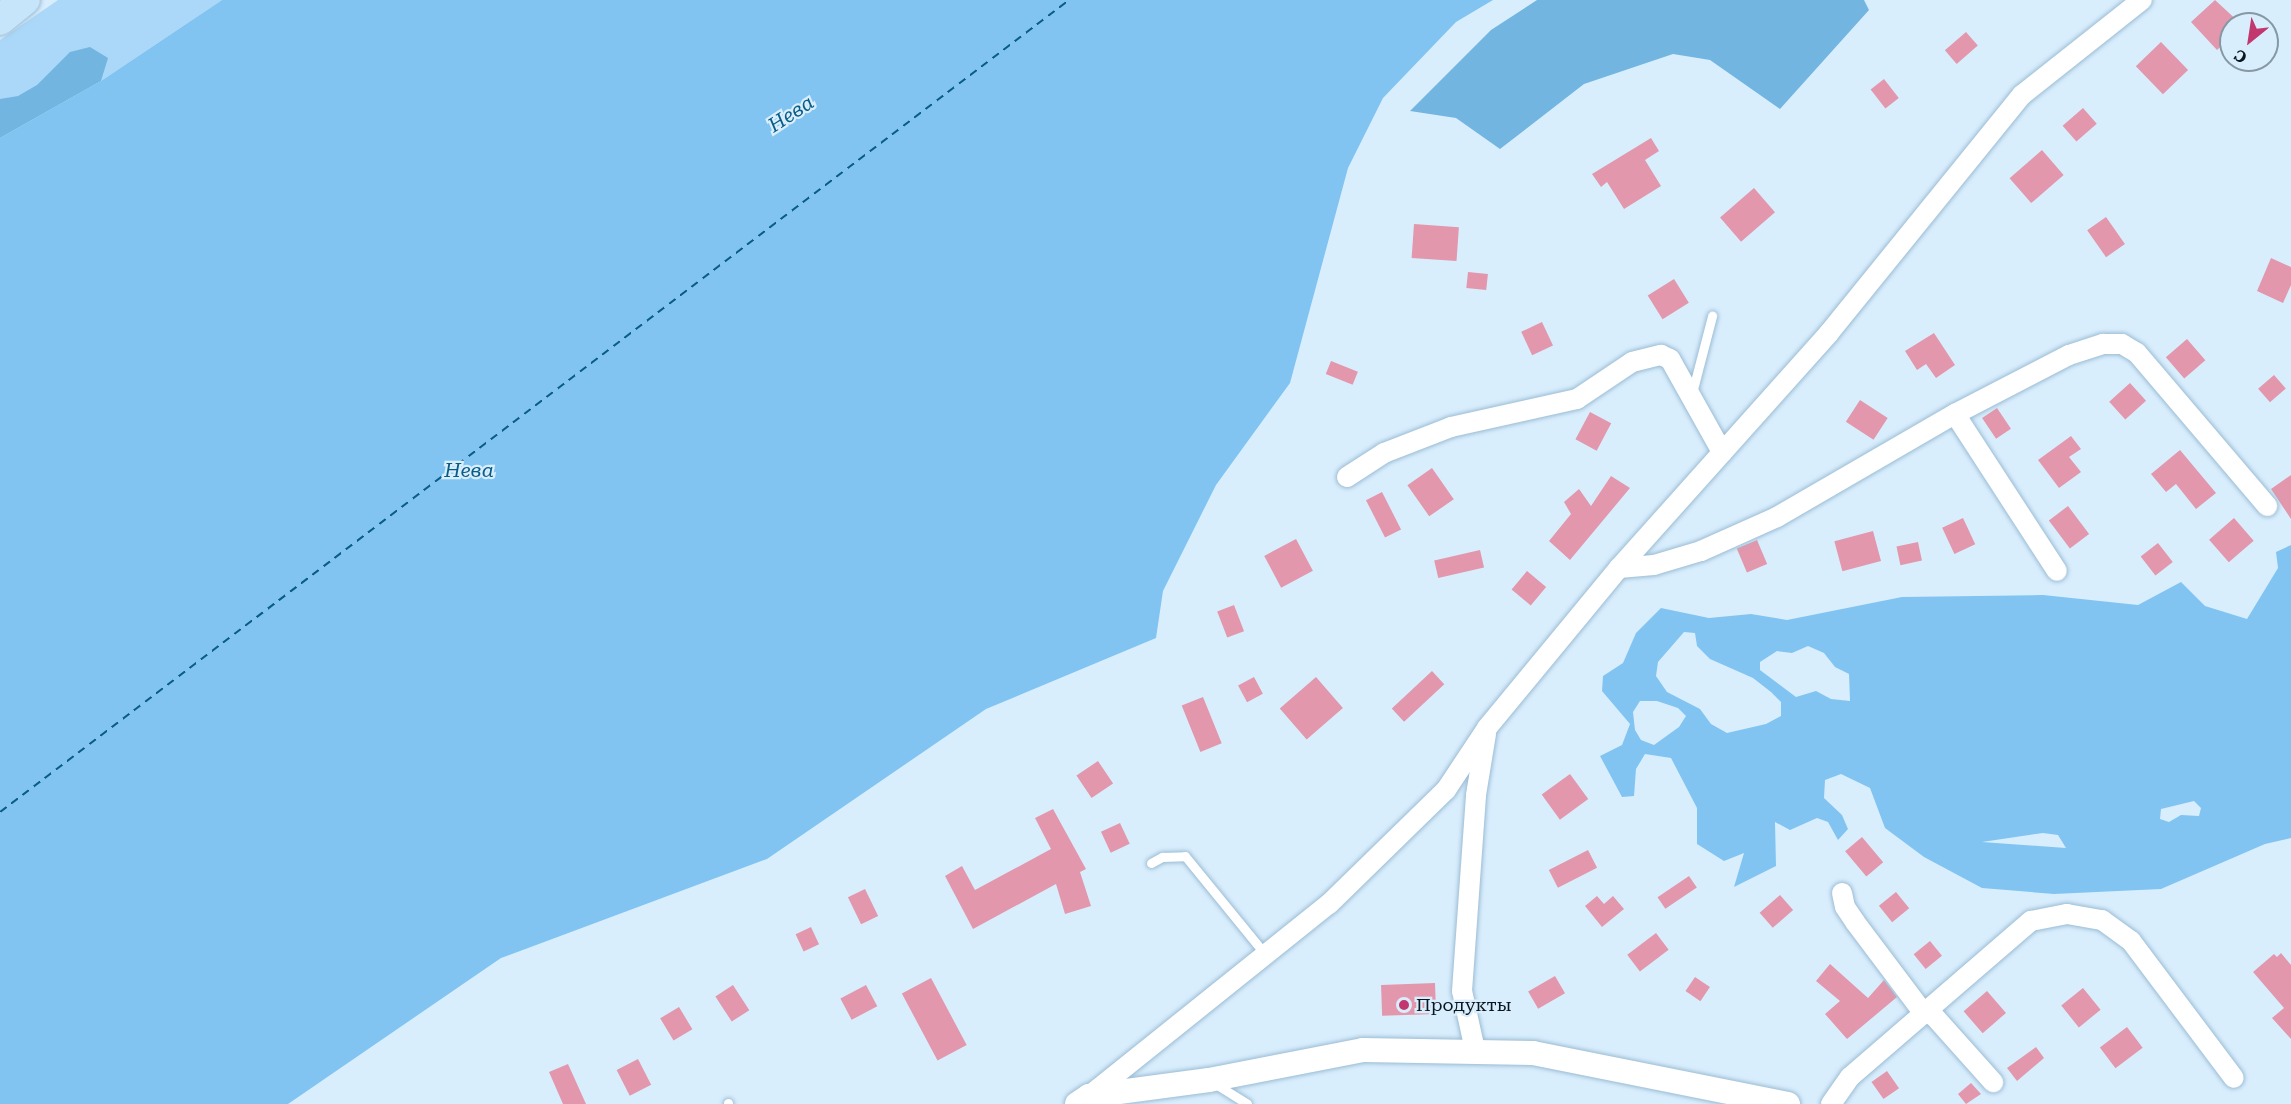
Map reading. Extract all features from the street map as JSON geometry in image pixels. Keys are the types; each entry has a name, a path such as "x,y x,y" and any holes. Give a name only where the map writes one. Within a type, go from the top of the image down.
{"main road":[{"path":"0,20 26,0"}],"street":[{"path":"1083,1100 1329,904 1446,790 1487,728 1619,568 1829,333 2022,95 2142,0"},
{"path":"1619,568 1654,565 1701,551 1766,522 1955,414 2069,355 2103,344 2122,344 2137,353 2267,506"},
{"path":"1347,477 1384,453 1451,427 1578,399 1632,362 1661,355 1670,359 1722,452"},
{"path":"1955,414 2057,571"},
{"path":"1475,1050 1462,991 1476,795 1487,728"},
{"path":"1842,893 1845,907 1855,922 1922,1011 1934,1016 1992,1082"},
{"path":"1831,1104 1850,1077 1922,1011 2031,921 2067,914 2102,920 2131,941 2234,1078"},
{"path":"1083,1100 1209,1080 1362,1050 1475,1050 1544,1055 1788,1104"}],"lane":[{"path":"1691,398 1712,316"},
{"path":"1152,863 1162,857 1185,856 1265,954"},
{"path":"1209,1080 1247,1104"}],"shaded area":[{"path":"58,0 222,0 101,81 0,138 0,40"},
{"path":"1537,0 1864,0 1869,10 1780,109 1710,60 1673,54 1584,84 1500,149 1456,118 1410,111 1491,30"},
{"path":"90,47 108,58 101,81 0,138 0,99 18,96 37,85 70,52"}],"water":[{"name":"Нева","path":"222,0 1493,0 1456,22 1383,98 1348,168 1290,383 1216,485 1163,591 1156,638 986,709 767,859 501,958 288,1104 0,1104 0,138 101,81"},
{"path":"2291,545 2291,838 2265,844 2161,889 2054,894 1982,888 1924,857 1885,828 1870,788 1841,774 1825,780 1824,798 1842,815 1848,829 1838,840 1828,822 1817,818 1790,830 1775,822 1776,866 1734,887 1744,853 1724,861 1697,844 1697,808 1671,758 1645,754 1636,769 1634,796 1622,797 1600,756 1622,745 1630,724 1602,691 1603,676 1623,663 1636,633 1661,608 1709,618 1751,614 1787,620 1902,597 2043,595 2138,605 2181,582 2205,606 2247,619 2278,568 2276,552","holes":["1684,632 1695,633 1697,646 1710,659 1753,678 1771,692 1781,702 1781,716 1766,724 1727,733 1711,724 1700,709 1667,692 1656,676 1658,662","1808,646 1824,653 1835,667 1849,674 1850,701 1831,699 1816,691 1796,697 1760,670 1760,662 1777,651 1792,653","1640,701 1657,701 1678,708 1686,716 1679,727 1654,745 1641,740 1635,730 1633,712","2194,801 2201,808 2199,816 2181,815 2169,822 2160,819 2161,809","2043,833 2058,835 2066,848 1982,842"]}],"building":[{"path":"2215,0 2228,12 2219,12 2219,48 2217,50 2191,22"},
{"path":"1966,32 1978,46 1957,64 1945,50"},
{"path":"2161,42 2188,70 2163,94 2136,66"},
{"path":"1884,79 1899,98 1885,108 1871,89"},
{"path":"2083,108 2097,124 2076,142 2063,126"},
{"path":"1651,138 1659,151 1645,160 1661,186 1624,209 1607,182 1601,187 1592,174"},
{"path":"2042,150 2064,175 2031,203 2010,178"},
{"path":"1754,188 1775,212 1741,242 1720,218"},
{"path":"2106,217 2125,244 2106,257 2087,230"},
{"path":"1414,224 1459,227 1457,261 1412,258"},
{"path":"2271,258 2291,267 2291,285 2283,303 2257,291"},
{"path":"1468,272 1488,274 1486,290 1466,288"},
{"path":"1674,279 1689,303 1663,319 1648,295"},
{"path":"1542,322 1553,346 1532,355 1521,332"},
{"path":"1934,333 1955,365 1936,378 1926,364 1917,370 1905,351"},
{"path":"2187,339 2205,360 2184,379 2166,357"},
{"path":"1331,361 1358,372 1353,385 1326,374"},
{"path":"2274,375 2286,389 2270,402 2258,389"},
{"path":"2130,383 2146,401 2125,420 2109,402"},
{"path":"1860,400 1888,418 1874,440 1846,422"},
{"path":"1997,408 2011,429 1996,439 1982,418"},
{"path":"1590,412 1611,423 1597,451 1575,439"},
{"path":"2071,436 2081,449 2069,457 2081,472 2059,488 2038,460"},
{"path":"2180,450 2216,493 2196,509 2176,484 2166,492 2151,474"},
{"path":"1432,468 1454,499 1429,516 1407,485"},
{"path":"2291,475 2291,519 2271,489"},
{"path":"1611,476 1630,488 1570,560 1549,541 1571,514 1564,502 1579,489 1591,506"},
{"path":"1382,492 1401,529 1385,538 1366,500"},
{"path":"2068,506 2089,534 2070,548 2049,520"},
{"path":"1963,518 1975,544 1954,554 1942,528"},
{"path":"2234,518 2254,541 2229,562 2209,540"},
{"path":"1873,531 1881,561 1842,571 1834,541"},
{"path":"1296,539 1313,571 1281,588 1264,556"},
{"path":"1757,540 1767,564 1747,573 1737,549"},
{"path":"1918,542 1922,561 1900,565 1896,547"},
{"path":"2158,543 2173,562 2155,575 2141,557"},
{"path":"1480,550 1484,568 1438,578 1434,561"},
{"path":"1527,571 1546,587 1531,605 1512,589"},
{"path":"1234,605 1244,631 1227,638 1217,611"},
{"path":"1432,671 1444,684 1404,722 1392,709"},
{"path":"1254,677 1263,694 1247,702 1238,685"},
{"path":"1316,677 1343,708 1307,739 1280,708"},
{"path":"1203,697 1222,743 1200,752 1182,706"},
{"path":"1098,761 1113,783 1092,798 1076,776"},
{"path":"1570,774 1588,799 1560,820 1542,795"},
{"path":"1053,809 1086,869 1080,872 1091,906 1065,914 1056,884 973,929 945,876 962,866 975,890 1051,849 1035,818"},
{"path":"1120,823 1130,844 1111,853 1101,832"},
{"path":"1862,837 1883,862 1866,876 1845,851"},
{"path":"1588,850 1597,868 1558,888 1549,870"},
{"path":"1689,876 1697,888 1665,909 1657,897"},
{"path":"865,889 878,916 861,924 848,897"},
{"path":"1896,892 1909,908 1892,922 1879,906"},
{"path":"1780,895 1793,910 1773,928 1760,913"},
{"path":"1597,896 1604,904 1613,896 1624,909 1602,927 1585,906"},
{"path":"811,927 819,944 804,951 796,934"},
{"path":"1656,933 1669,950 1640,971 1627,955"},
{"path":"1930,941 1942,956 1926,969 1914,954"},
{"path":"2281,953 2291,965 2291,1039 2272,1018 2284,1008 2253,972 2274,954 2277,957"},
{"path":"1830,964 1868,998 1884,980 1897,997 1847,1039 1825,1014 1840,1001 1816,981"},
{"path":"1555,976 1565,993 1538,1009 1528,991"},
{"path":"1695,977 1710,987 1700,1001 1685,991"},
{"path":"931,978 967,1045 938,1061 902,993"},
{"path":"1435,983 1436,1014 1382,1016 1381,985"},
{"path":"733,985 749,1010 732,1022 715,996"},
{"path":"866,985 877,1006 852,1020 840,999"},
{"path":"2083,988 2101,1010 2079,1027 2061,1006"},
{"path":"1987,991 2006,1013 1983,1033 1964,1011"},
{"path":"679,1007 692,1029 674,1041 660,1018"},
{"path":"2127,1027 2143,1048 2115,1068 2100,1047"},
{"path":"2036,1047 2044,1058 2017,1081 2007,1068"},
{"path":"638,1059 651,1085 630,1096 617,1070"},
{"path":"568,1064 586,1104 563,1104 549,1072"},
{"path":"1887,1071 1899,1088 1883,1099 1871,1082"},
{"path":"1971,1083 1981,1094 1966,1104 1958,1094"}],"ferry route":[{"path":"0,812 1069,0"}],"place":[{"name":"Продукты","path":"1404,1005"}]}
